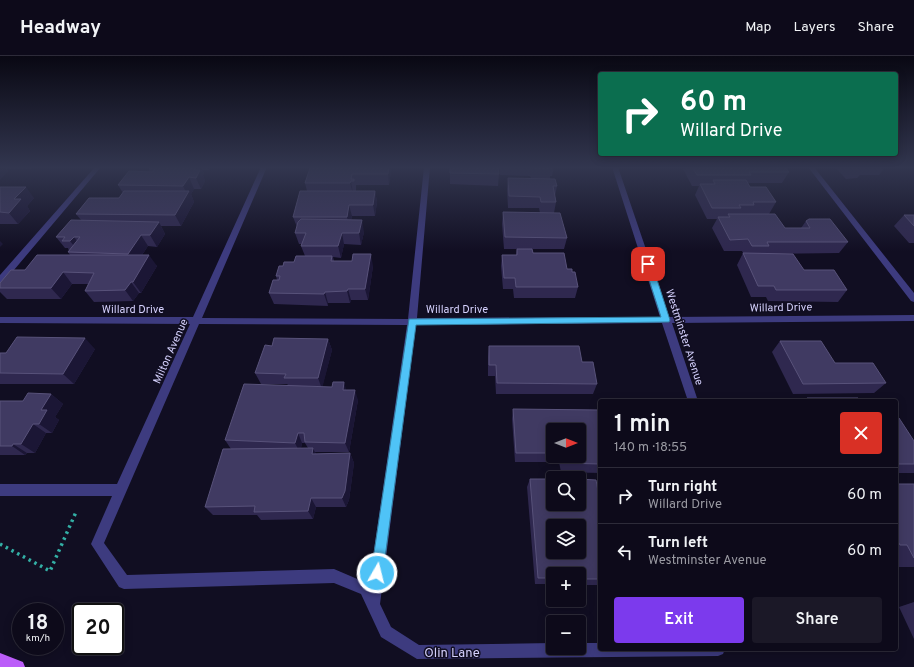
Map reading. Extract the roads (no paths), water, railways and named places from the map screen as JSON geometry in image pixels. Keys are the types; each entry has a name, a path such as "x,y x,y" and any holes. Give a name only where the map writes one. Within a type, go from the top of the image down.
{"main road":[{"path":"0,660 18,667"}],"street":[{"path":"0,281 73,196"},
{"name":"Milton Avenue","path":"97,544 251,196"},
{"path":"373,605 412,322 424,196"},
{"name":"Westminster Avenue","path":"625,196 692,399"},
{"path":"833,196 914,299"},
{"name":"Willard Drive","path":"0,320 412,322 914,318"},
{"path":"0,490 121,490"},
{"name":"Olin Lane","path":"97,544 124,582 334,576 366,589 386,632 417,652 598,650"}]}
